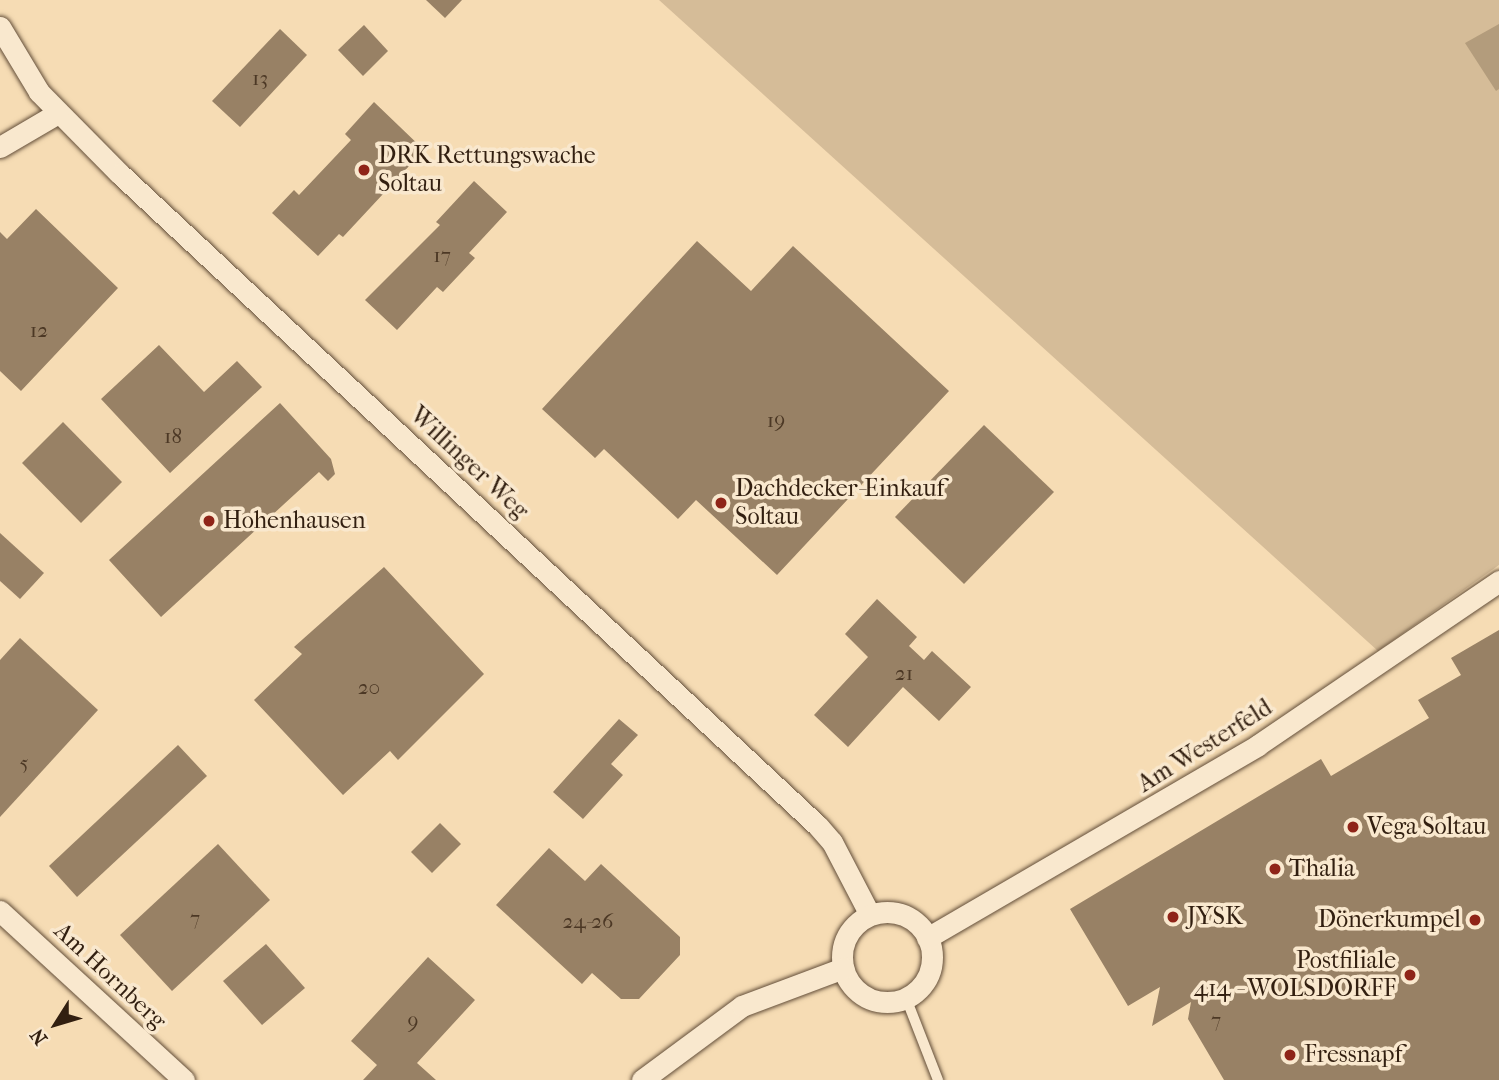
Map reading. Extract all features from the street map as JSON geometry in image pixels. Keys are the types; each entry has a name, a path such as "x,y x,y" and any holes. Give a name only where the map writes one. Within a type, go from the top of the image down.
{"street":[{"name":"Willinger Weg","path":"0,27 39,92 58,113 818,826 832,842 870,915"},
{"path":"0,147 58,113"},
{"name":"Am Westerfeld","path":"927,938 1258,745 1499,582"},
{"name":"Am Hornberg","path":"0,911 184,1080"},
{"path":"897,913 909,918 927,938 931,965 918,990 906,998 875,1001 849,982 843,968 844,942 859,921 870,915 897,913"},
{"path":"642,1080 742,1006 843,968"}],"lane":[{"path":"906,998 938,1080"}],"shaded area":[{"path":"659,0 1499,0 1499,565 1378,651"},
{"path":"1499,24 1499,89 1496,91 1465,43"}],"building":[{"path":"426,0 462,0 445,18"},
{"path":"364,25 388,51 363,76 338,50"},
{"path":"280,29 307,55 240,127 212,101"},
{"name":"DRK Rettungswache Soltau","path":"374,102 424,150 343,237 339,234 318,256 272,213 294,190 299,195 351,140 345,134"},
{"path":"474,181 507,212 469,253 475,258 443,292 437,287 397,330 365,300 440,225 436,222"},
{"path":"36,209 118,288 21,391 0,371 0,232 7,239"},
{"path":"697,241 751,291 793,246 949,391 777,575 696,500 678,519 604,449 595,458 542,409"},
{"path":"159,345 204,392 237,361 262,387 170,473 101,399"},
{"name":"Hohenhausen","path":"280,403 331,459 335,474 328,481 319,472 161,617 109,560"},
{"path":"63,422 122,482 81,523 22,463"},
{"path":"984,425 1054,492 964,584 895,517"},
{"path":"0,533 44,573 20,599 0,581"},
{"path":"384,567 484,674 398,760 390,751 343,795 254,700 302,654 294,647"},
{"path":"877,599 917,637 909,646 924,660 932,651 971,687 939,721 903,687 848,747 814,715 868,657 845,634"},
{"name":"Vega Soltau","path":"1499,630 1499,1080 1224,1080 1188,1019 1191,1002 1152,1026 1160,987 1128,1006 1070,909 1321,759 1331,776 1429,718 1418,700 1461,675 1451,658"},
{"path":"20,638 98,710 0,817 0,660"},
{"path":"619,719 638,735 611,764 623,775 583,819 553,792"},
{"path":"178,745 207,776 77,897 49,866"},
{"path":"440,823 461,844 432,873 411,852"},
{"path":"218,844 270,900 172,991 120,935"},
{"path":"549,848 585,881 601,864 680,937 680,955 639,999 621,999 592,973 582,984 496,905"},
{"path":"266,944 305,988 262,1025 223,981"},
{"path":"428,957 475,1000 417,1063 436,1080 363,1080 377,1065 351,1041"}],"place":[{"name":"DRK Rettungswache Soltau","path":"364,170"},
{"name":"Dachdecker-Einkauf Soltau","path":"721,503"},
{"name":"Hohenhausen","path":"209,521"},
{"name":"Vega Soltau","path":"1353,827"},
{"name":"Thalia","path":"1275,869"},
{"name":"JYSK","path":"1173,917"},
{"name":"Dönerkumpel","path":"1475,920"},
{"name":"Postfiliale 414 - WOLSDORFF","path":"1410,975"},
{"name":"Fressnapf","path":"1290,1055"}]}
